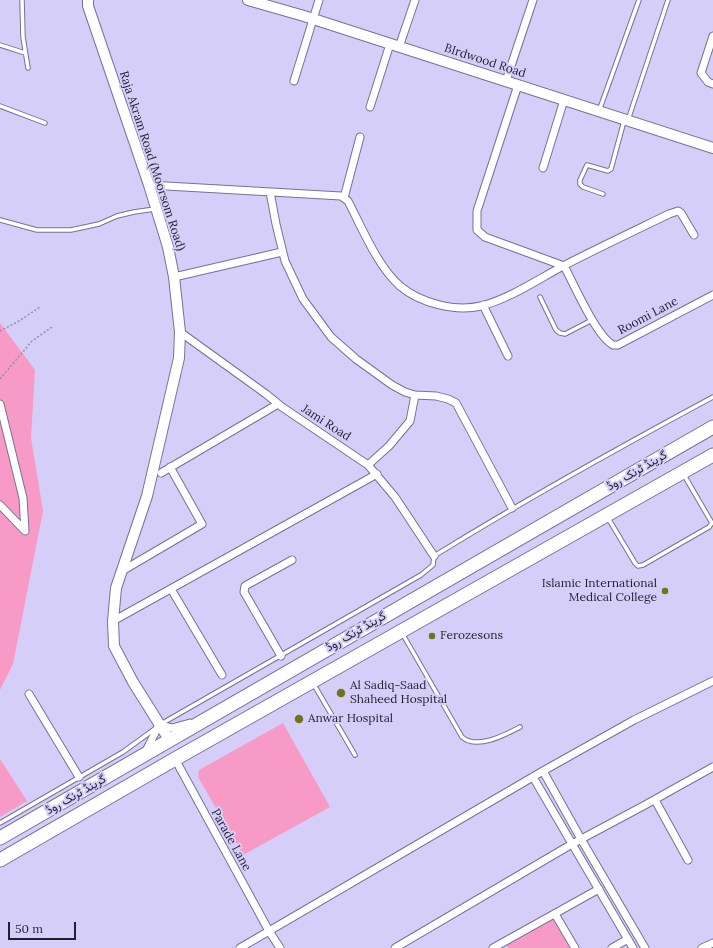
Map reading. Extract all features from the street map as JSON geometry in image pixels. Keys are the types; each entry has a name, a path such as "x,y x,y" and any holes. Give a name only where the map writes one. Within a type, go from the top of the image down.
{"highway":[{"name":"گرینڈ ٹرنک روڈ","path":"0,838 713,427"},
{"name":"گرینڈ ٹرنک روڈ","path":"0,860 175,759 713,455"}],"street":[{"name":"BIrdwood Road","path":"248,0 313,19 713,148"},
{"path":"294,81 319,0"},
{"path":"370,107 394,45 415,0"},
{"path":"506,81 533,0"},
{"name":"Raja Akram Road (Moorsom Road)","path":"86,2 149,185 168,247 174,277 180,332 179,358 147,496 116,588 113,621 114,646 133,682 170,741"},
{"path":"713,36 701,73 708,82 713,84"},
{"path":"518,85 477,211 477,230 485,237 564,266"},
{"path":"543,168 564,100"},
{"path":"344,198 360,137"},
{"path":"149,185 341,196 348,201 383,267 401,286 426,302 452,308 483,305 508,296 564,266 669,214 678,211 681,213 694,234"},
{"path":"270,192 285,261 303,299 331,337 356,359 392,386 415,395 436,396 448,399 456,404 512,508"},
{"path":"174,277 282,252"},
{"name":"Roomi Lane","path":"564,266 592,320 609,343 613,345 618,345 713,295"},
{"path":"483,305 508,356"},
{"name":"Jami Road","path":"180,332 278,404 368,465 395,497 434,556"},
{"path":"368,465 389,446 410,421 414,408 415,395"},
{"path":"0,404 23,498 25,530 0,505"},
{"path":"161,473 278,404"},
{"path":"122,571 202,524 170,467"},
{"path":"113,621 377,474"},
{"path":"281,656 244,592 245,586 292,560"},
{"path":"171,589 222,675"},
{"path":"240,948 543,771 634,720 713,680"},
{"path":"29,694 79,777"},
{"path":"142,756 159,725 172,728 203,720"},
{"name":"Parade Lane","path":"175,759 269,931 280,948"},
{"path":"395,948 580,839 655,800 713,767"},
{"path":"543,771 580,839 645,948"},
{"path":"534,777 633,948"},
{"path":"655,800 688,860"},
{"path":"493,948 506,945 555,914 599,889"},
{"path":"555,914 575,948"},
{"path":"612,948 628,939"},
{"path":"702,948 713,943"}],"lane":[{"path":"22,0 23,37 28,68"},
{"path":"599,112 639,0"},
{"path":"603,194 584,187 580,184 580,180 585,166 587,165 608,171 611,169 626,120 668,0"},
{"path":"0,46 26,53"},
{"path":"0,106 45,122"},
{"path":"0,220 37,230 71,230 99,224 117,216 156,209"},
{"path":"540,297 556,330 560,333 565,334 592,320"},
{"path":"0,823 123,752 159,725 422,575 433,565 434,556 512,508 713,397"},
{"path":"607,515 638,566 649,562 709,527 712,523 683,472"},
{"path":"401,632 462,737 466,741 489,741 520,727"},
{"path":"312,682 355,755"}],"path":[{"path":"0,331 19,321 40,307"},
{"path":"0,379 32,341 52,327"}],"shaded area":[{"path":"0,323 35,370 31,438 43,511 13,664 0,690"},
{"path":"283,723 330,807 243,855 198,777 199,770"},
{"path":"0,759 27,801 0,817"},
{"path":"555,914 575,948 508,948 505,942"}],"place":[{"name":"Islamic International Medical College","path":"665,591"},
{"name":"Ferozesons","path":"432,636"},
{"name":"Al Sadiq-Saad Shaheed Hospital","path":"341,693"},
{"name":"Anwar Hospital","path":"299,719"}]}
